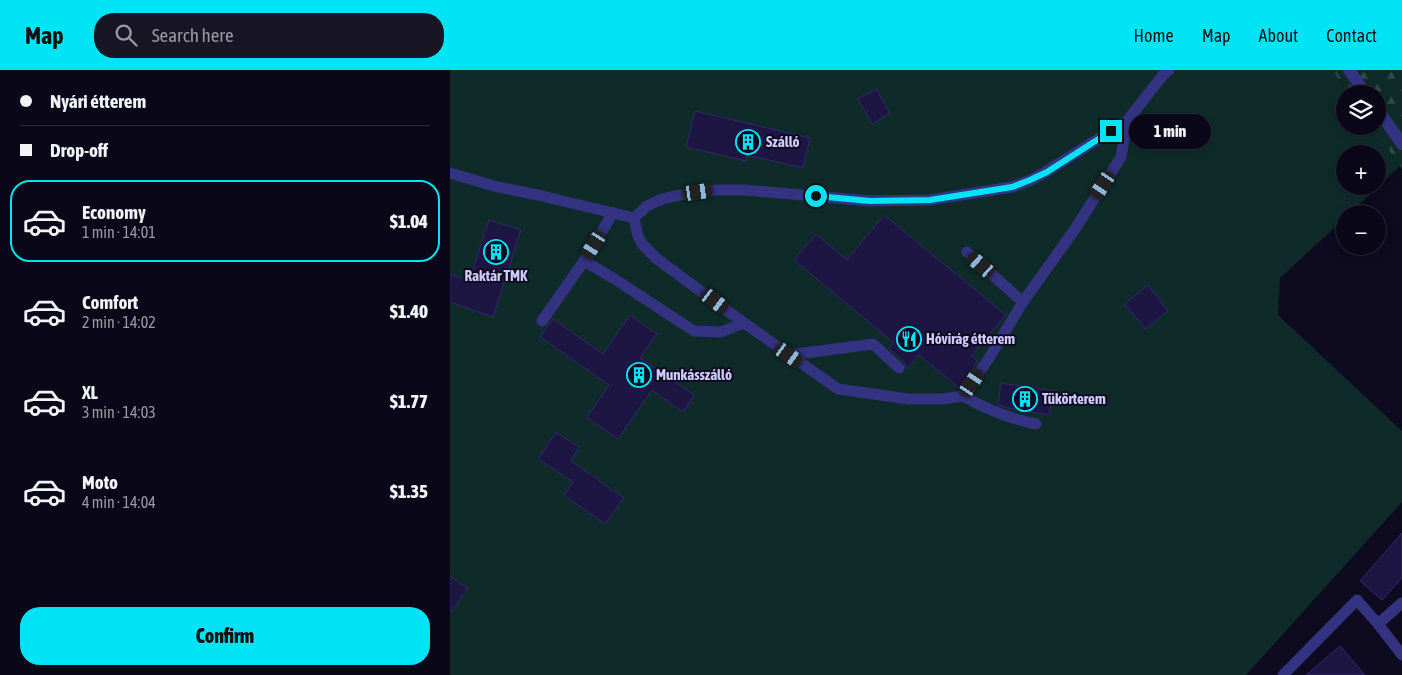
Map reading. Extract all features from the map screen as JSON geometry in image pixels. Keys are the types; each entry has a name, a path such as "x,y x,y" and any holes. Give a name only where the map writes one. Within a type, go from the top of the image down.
{"street":[{"path":"1349,70 1360,85"},
{"path":"1386,121 1402,144"}],"lane":[{"path":"634,218 647,206 662,199 716,190 744,190 870,201 930,200 1012,187 1047,172 1127,121 1168,70"},
{"path":"963,396 1024,302 1065,245 1121,157 1127,121"},
{"path":"450,173 494,186 634,218"},
{"path":"542,321 584,261 613,213"},
{"path":"634,218 638,236 643,246 657,258 744,323 838,389 908,399 942,399 963,396 986,409 1024,422 1036,424"},
{"path":"967,252 1024,302"},
{"path":"584,261 694,331 721,332 744,323"},
{"path":"789,355 872,344 899,368"},
{"path":"1283,675 1357,600 1402,655"},
{"path":"1378,624 1402,603"}],"green space":[{"path":"450,70 1332,70 1343,85 1336,85 1336,135 1378,135 1385,145 1336,145 1336,195 1369,195 1359,205 1336,205 1336,226 1280,278 1278,315 1402,431 1402,502 1246,675 450,675"},
{"path":"1332,70 1402,70 1402,169 1377,135 1386,135 1386,85 1343,85"},
{"path":"1386,147 1400,166 1386,179"}],"building":[{"path":"876,89 890,113 872,124 858,99"},
{"name":"Szálló","path":"695,111 810,138 803,168 747,155 746,161 686,147"},
{"path":"884,215 1006,315 971,356 978,361 959,388 919,355 907,369 904,362 889,348 894,343 794,260 816,234 847,260"},
{"name":"Raktár TMK","path":"489,220 521,230 493,317 450,302 450,274 469,281"},
{"path":"1148,285 1168,311 1145,329 1125,304"},
{"name":"Munkásszálló","path":"630,315 657,334 640,358 694,395 683,412 652,390 618,439 587,417 609,385 540,337 553,319 603,354"},
{"name":"Tükörterem","path":"1001,383 1053,391 1049,415 998,405"},
{"path":"556,432 579,447 571,461 624,498 605,524 564,495 573,482 538,459"},
{"path":"1402,533 1402,578 1382,600 1360,581"},
{"path":"450,576 468,589 450,613"},
{"path":"1340,646 1365,675 1306,675"}],"place":[{"name":"Szálló","path":"748,142"},
{"name":"Raktár TMK","path":"496,252"},
{"name":"Hóvirág étterem","path":"909,339"},
{"name":"Munkásszálló","path":"639,375"},
{"name":"Tükörterem","path":"1025,399"}],"route":[{"path":"816,196 870,201 930,200 1012,187 1047,172 1111,131"}]}
